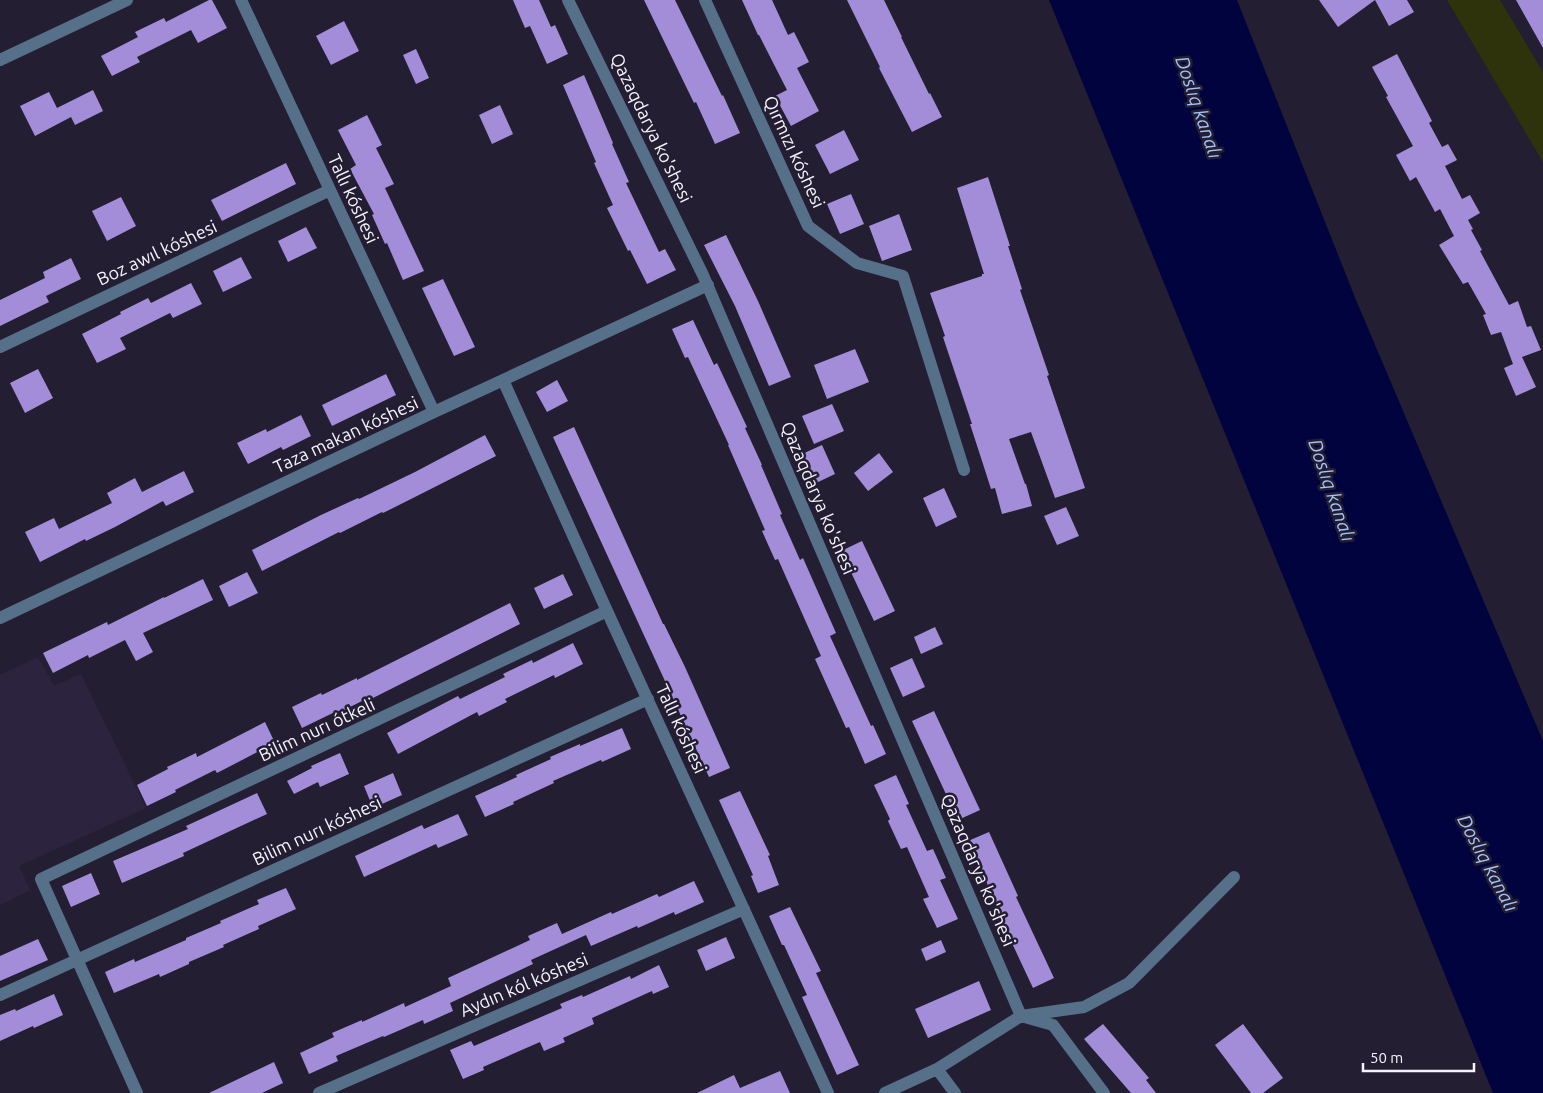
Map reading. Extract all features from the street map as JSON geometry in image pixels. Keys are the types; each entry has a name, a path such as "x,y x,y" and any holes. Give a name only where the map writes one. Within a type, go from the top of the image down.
{"street":[{"path":"0,60 127,0"},
{"name":"Tallı kóshesi","path":"241,0 434,412"},
{"name":"Qazaqdarya ko'shesi","path":"568,0 708,285 1021,1016"},
{"name":"Qırmızı kóshesi","path":"705,0 808,226 858,263 903,276 964,470"},
{"name":"Boz awıl kóshesi","path":"0,347 330,190"},
{"name":"Taza makan kóshesi","path":"0,618 434,412 708,285"},
{"name":"Tallı kóshesi","path":"504,380 607,611 828,1093"},
{"name":"Bilim nurı ótkeli","path":"77,960 41,879 607,611"},
{"name":"Bilim nurı kóshesi","path":"0,995 648,699"},
{"path":"885,1093 936,1069 1021,1016 1084,1006 1129,983 1234,877"},
{"name":"Aydın kól kóshesi","path":"319,1093 744,909"},
{"path":"77,960 137,1093"},
{"path":"1021,1016 1053,1025 1104,1093"},
{"path":"936,1069 955,1093"}],"shaded area":[{"path":"38,657 54,686 81,674 146,808 19,866 30,890 0,905 0,675"}],"green space":[{"path":"1447,0 1500,0 1543,72 1543,162"}],"water":[{"name":"Doslıq kanalı","path":"1049,0 1237,0 1356,300 1543,741 1543,1093 1493,1093"}],"building":[{"path":"212,0 227,28 198,43 191,30 137,57 140,62 112,76 101,56 138,37 135,32 164,18 166,22"},
{"path":"513,0 539,0 551,27 555,25 568,54 547,64 530,26 525,28"},
{"path":"644,0 675,0 740,133 715,144 696,102 694,103"},
{"path":"742,0 772,0 788,35 794,32 809,62 797,68 819,111 791,126 775,96 787,90"},
{"path":"847,0 884,0 942,117 912,132"},
{"path":"1319,0 1375,0 1338,27"},
{"path":"1375,0 1407,0 1414,12 1389,26"},
{"path":"1516,0 1543,0 1543,48"},
{"path":"344,21 359,51 331,65 316,36"},
{"path":"416,49 429,78 416,84 403,55"},
{"path":"1397,54 1432,121 1429,123 1442,147 1448,144 1457,160 1445,166 1462,199 1470,195 1480,213 1468,220 1473,229 1471,230 1482,250 1480,251 1509,305 1518,301 1527,327 1531,326 1541,350 1522,357 1536,387 1516,396 1504,368 1513,364 1501,332 1491,335 1483,315 1486,314 1468,282 1463,284 1439,245 1454,236 1440,209 1435,212 1416,177 1410,181 1396,155 1413,146 1372,67"},
{"path":"584,75 629,182 626,183 659,252 665,249 676,270 647,284 607,208 613,205 563,85"},
{"path":"93,90 103,111 75,125 71,117 35,136 20,106 49,92 57,108"},
{"path":"500,105 513,134 492,144 479,115"},
{"path":"367,115 382,145 376,148 394,184 385,188 424,271 403,280 372,215 374,214 350,169 356,165 338,130"},
{"path":"844,130 859,160 830,174 815,145"},
{"path":"286,163 296,184 222,221 211,200"},
{"path":"988,177 1010,246 1008,246 1022,289 1020,290 1085,488 1055,498 1031,432 1009,439 1032,506 1002,514 995,488 991,489 943,337 945,336 930,293 984,274 957,188"},
{"path":"851,194 864,224 840,234 827,204"},
{"path":"121,197 136,226 107,241 92,211"},
{"path":"899,214 912,250 882,261 869,226"},
{"path":"306,227 317,248 288,262 278,241"},
{"path":"726,235 758,301 791,377 769,386 735,306 704,245"},
{"path":"241,257 252,278 223,292 213,271"},
{"path":"71,258 81,279 46,296 49,302 0,326 0,300 45,278 43,272"},
{"path":"443,279 475,347 454,356 422,288"},
{"path":"191,283 202,304 173,318 170,313 120,338 126,349 97,363 82,334 148,298 151,303"},
{"path":"693,320 714,365 717,363 747,427 745,428 782,514 780,515 800,560 803,558 836,633 830,636 871,726 873,725 886,754 865,764 849,727 846,728 815,659 821,656 778,559 775,560 762,531 765,530 729,445 688,357 685,358 672,329"},
{"path":"855,349 869,382 827,399 814,365"},
{"path":"38,369 53,398 25,413 10,383"},
{"path":"386,374 396,395 332,426 322,405"},
{"path":"557,380 568,401 547,412 536,392"},
{"path":"832,404 844,431 814,444 802,416"},
{"path":"301,415 311,436 283,450 281,447 248,464 237,443 266,429 267,432"},
{"path":"574,427 730,768 709,777 553,437"},
{"path":"485,435 496,456 262,571 252,550 321,515 415,472"},
{"path":"822,445 835,474 814,484 800,455"},
{"path":"879,453 893,472 868,491 854,473"},
{"path":"184,471 194,492 166,506 163,501 115,527 86,541 85,539 40,562 25,532 54,518 59,529 112,503 107,493 135,478 142,492"},
{"path":"944,488 957,517 936,527 923,498"},
{"path":"1066,507 1079,536 1057,545 1044,516"},
{"path":"862,541 895,611 874,621 841,551"},
{"path":"247,572 258,593 229,607 219,586"},
{"path":"563,574 573,595 544,609 534,588"},
{"path":"203,579 213,600 143,633 153,652 136,661 125,640 89,658 88,655 53,673 43,653 107,622 108,625"},
{"path":"510,603 520,624 373,698 372,696 302,728 292,707 357,678 357,680"},
{"path":"935,627 943,644 921,654 914,637"},
{"path":"573,643 583,664 555,678 554,675 505,699 507,702 479,716 477,712 398,754 387,733 458,696 460,699 505,677 503,674 532,660 533,663"},
{"path":"912,658 925,687 903,697 890,668"},
{"path":"934,711 980,810 958,820 912,721"},
{"path":"265,722 275,743 217,773 215,770 147,806 137,785 168,769 167,767 196,753 197,757"},
{"path":"622,728 631,749 553,781 554,783 485,817 475,796 517,777 516,775 551,759 550,757"},
{"path":"340,753 349,774 320,787 318,782 294,794 287,781 312,768 311,766"},
{"path":"393,773 402,795 373,808 364,786"},
{"path":"896,775 909,804 906,805 927,851 933,849 946,878 940,880 958,919 937,928 923,899 929,897 907,847 901,849 888,821 890,819 874,785"},
{"path":"740,791 770,855 768,856 779,885 758,893 751,876 753,875 719,800"},
{"path":"257,793 267,814 183,853 184,856 122,883 113,861 188,829 186,826"},
{"path":"458,814 468,835 438,848 436,844 364,877 355,856 422,825 424,829"},
{"path":"989,832 1018,896 1016,897 1054,978 1033,988 997,911 999,910 968,841"},
{"path":"91,873 100,894 71,907 62,886"},
{"path":"694,881 704,902 675,915 674,912 638,928 637,926 591,946 586,935 531,960 533,964 450,1003 453,1011 424,1024 423,1020 336,1056 338,1061 309,1074 300,1053 334,1037 332,1033 404,1003 405,1007 451,986 448,978 530,940 528,936 557,923 562,934 611,912 612,914 657,894 659,897"},
{"path":"286,888 296,909 258,926 259,929 189,962 189,964 160,977 159,974 114,993 105,972 134,959 135,962 186,940 186,938 221,923 220,921 259,904 257,900"},
{"path":"790,907 821,971 816,973 859,1065 837,1075 802,997 807,995 769,916"},
{"path":"726,937 735,958 706,971 697,950"},
{"path":"38,939 48,960 0,981 0,956"},
{"path":"941,940 946,952 926,961 921,949"},
{"path":"659,965 669,987 653,994 652,991 592,1018 594,1024 563,1038 565,1042 544,1051 540,1042 483,1067 484,1070 463,1079 450,1050 471,1041 474,1046 562,1008 560,1004 582,995 583,997 630,976 631,979"},
{"path":"979,981 991,1010 928,1038 915,1009"},
{"path":"54,994 63,1015 0,1041 0,1015 15,1009 16,1011"},
{"path":"1103,1024 1149,1078 1146,1080 1156,1093 1131,1093 1084,1039"},
{"path":"1243,1024 1283,1078 1263,1093 1251,1093 1215,1045"},
{"path":"274,1062 283,1083 262,1093 209,1093"},
{"path":"780,1071 790,1093 697,1093 734,1075 740,1088"}]}
